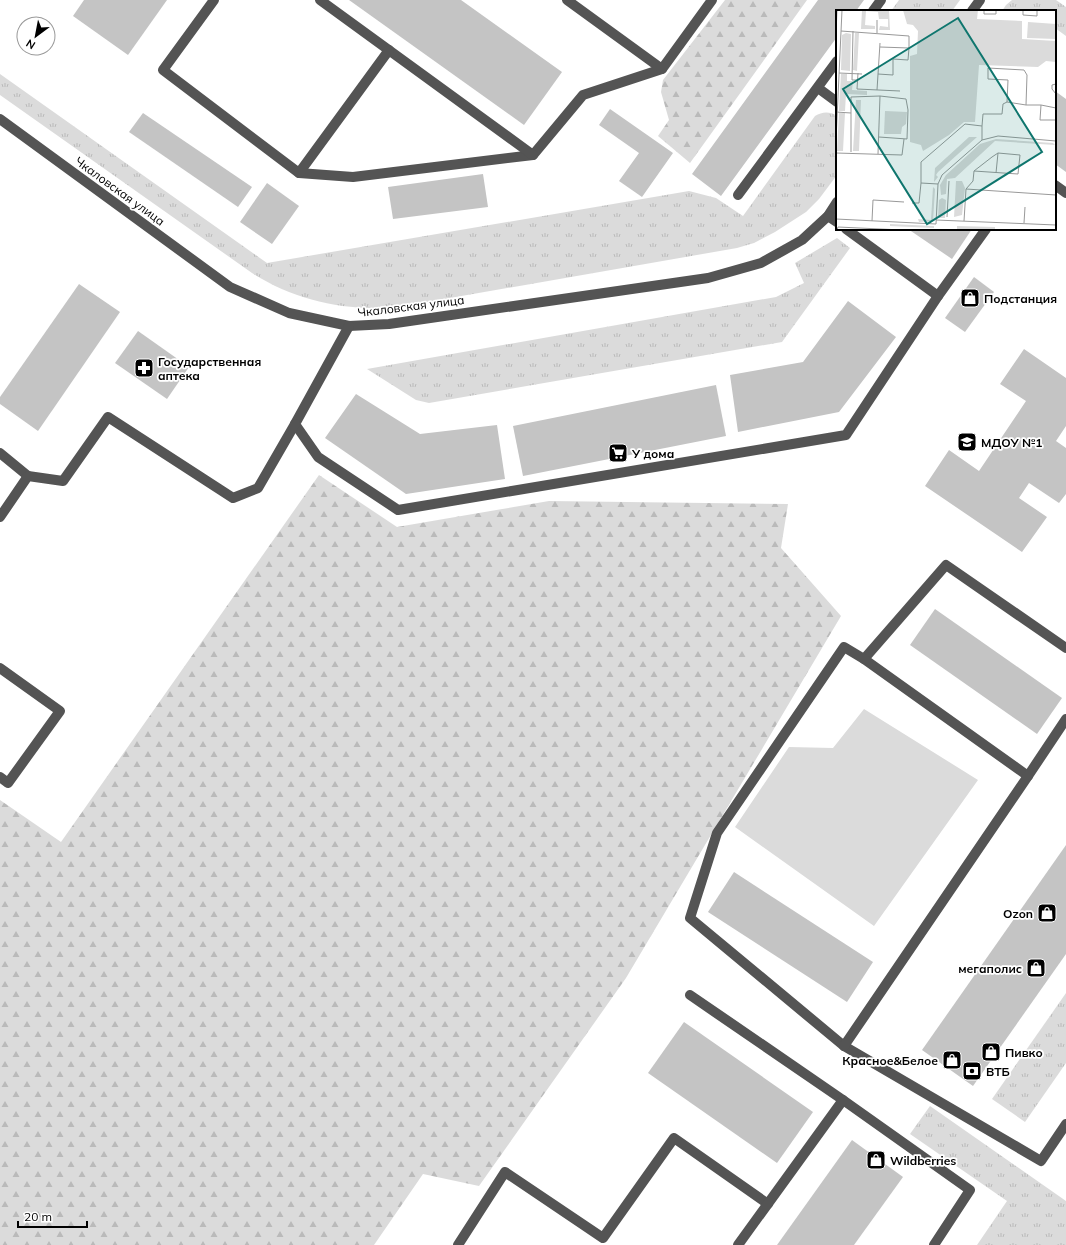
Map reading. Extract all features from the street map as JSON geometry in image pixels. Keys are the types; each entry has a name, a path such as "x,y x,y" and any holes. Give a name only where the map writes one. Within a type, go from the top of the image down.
{"street":[{"path":"214,0 163,70 299,173 353,177 533,155 583,95 662,69 712,0"},
{"path":"320,0 533,155"},
{"path":"567,0 662,69"},
{"path":"874,10 881,0"},
{"path":"973,10 980,0"},
{"path":"299,173 389,50"},
{"path":"738,195 836,62"},
{"path":"818,88 836,101"},
{"name":"Чкаловская улица","path":"0,119 230,287 289,314 349,326 389,324 708,278 761,263 802,240 828,216 836,204"},
{"path":"1056,186 1066,193"},
{"path":"828,216 836,221"},
{"path":"847,230 938,296"},
{"path":"295,424 318,456 398,510 846,435 938,296 985,230"},
{"path":"0,453 28,476 63,481 108,417 234,498 258,488 349,326"},
{"path":"0,517 28,476"},
{"path":"864,659 946,565 1066,648"},
{"path":"1028,776 864,659 844,647 717,833 690,918 844,1046 1041,1161 1066,1124"},
{"path":"0,668 60,711 8,783 0,777"},
{"path":"844,1046 1066,719"},
{"path":"690,995 843,1100 970,1190 934,1245"},
{"path":"738,1245 843,1100"},
{"path":"458,1245 505,1172 603,1238 674,1138 768,1204"}],"green space":[{"path":"725,0 807,0 690,163 658,136 669,120 661,92 663,80"},
{"path":"899,0 960,0 953,10 892,10"},
{"path":"1012,0 1056,0 1066,7 1066,36 1056,29 1056,10 1003,10"},
{"path":"0,74 267,263 689,191 716,198 743,216 815,116 823,113 831,113 836,116 836,176 819,199 806,212 775,232 754,243 737,248 410,305 362,308 329,304 297,295 281,289 252,273 0,95"},
{"path":"837,238 850,248 782,342 429,403 416,400 367,369 776,297 804,283 795,263"},
{"path":"319,475 397,527 549,501 788,504 781,548 841,616 626,978 479,1186 423,1174 374,1245 0,1245 0,800 61,842"},
{"path":"864,709 978,780 874,926 735,827 789,747 833,748"},
{"path":"1066,993 1066,1063 1025,1122 992,1099"},
{"path":"930,1106 1066,1201 1066,1245 977,1245 1007,1201 910,1134"}],"building":[{"path":"84,0 167,0 128,55 73,16"},
{"path":"349,0 461,0 562,72 524,125"},
{"path":"818,0 864,0 857,10 836,10 836,38 721,196 692,174"},
{"path":"1056,92 1066,99 1066,172 1056,165"},
{"path":"610,109 673,153 642,197 619,181 639,153 599,125"},
{"path":"143,113 252,187 238,207 129,132"},
{"path":"483,174 488,207 393,219 388,187"},
{"path":"267,183 299,206 272,244 240,222"},
{"path":"909,230 971,230 952,259"},
{"path":"974,277 994,292 965,332 945,318"},
{"path":"79,284 120,312 38,431 0,404 0,397"},
{"path":"848,301 896,337 839,412 738,432 730,375 803,362"},
{"path":"138,331 189,367 167,399 115,363"},
{"path":"1024,349 1066,378 1066,426 1056,441 1066,448 1066,494 1059,503 1029,483 1019,498 1047,517 1022,552 925,486 949,450 979,471 1026,401 1000,384"},
{"path":"716,385 726,436 523,476 513,426"},
{"path":"356,394 420,434 497,425 505,479 406,494 325,438"},
{"path":"935,609 1062,698 1037,734 910,645"},
{"path":"1066,845 1066,954 973,1086 922,1050"},
{"path":"734,872 873,962 847,1002 708,912"},
{"path":"684,1022 813,1112 777,1163 648,1073"},
{"path":"852,1140 903,1177 854,1245 777,1245"}],"place":[{"name":"Подстанция","path":"970,298"},
{"name":"Государственная аптека","path":"144,368"},
{"name":"МДОУ №1","path":"967,442"},
{"name":"У дома","path":"618,453"},
{"name":"Ozon","path":"1047,913"},
{"name":"мегаполис","path":"1036,968"},
{"name":"Пивко","path":"991,1052"},
{"name":"Красное&Белое","path":"952,1060"},
{"name":"ВТБ","path":"972,1071"},
{"name":"Wildberries","path":"876,1160"}]}
